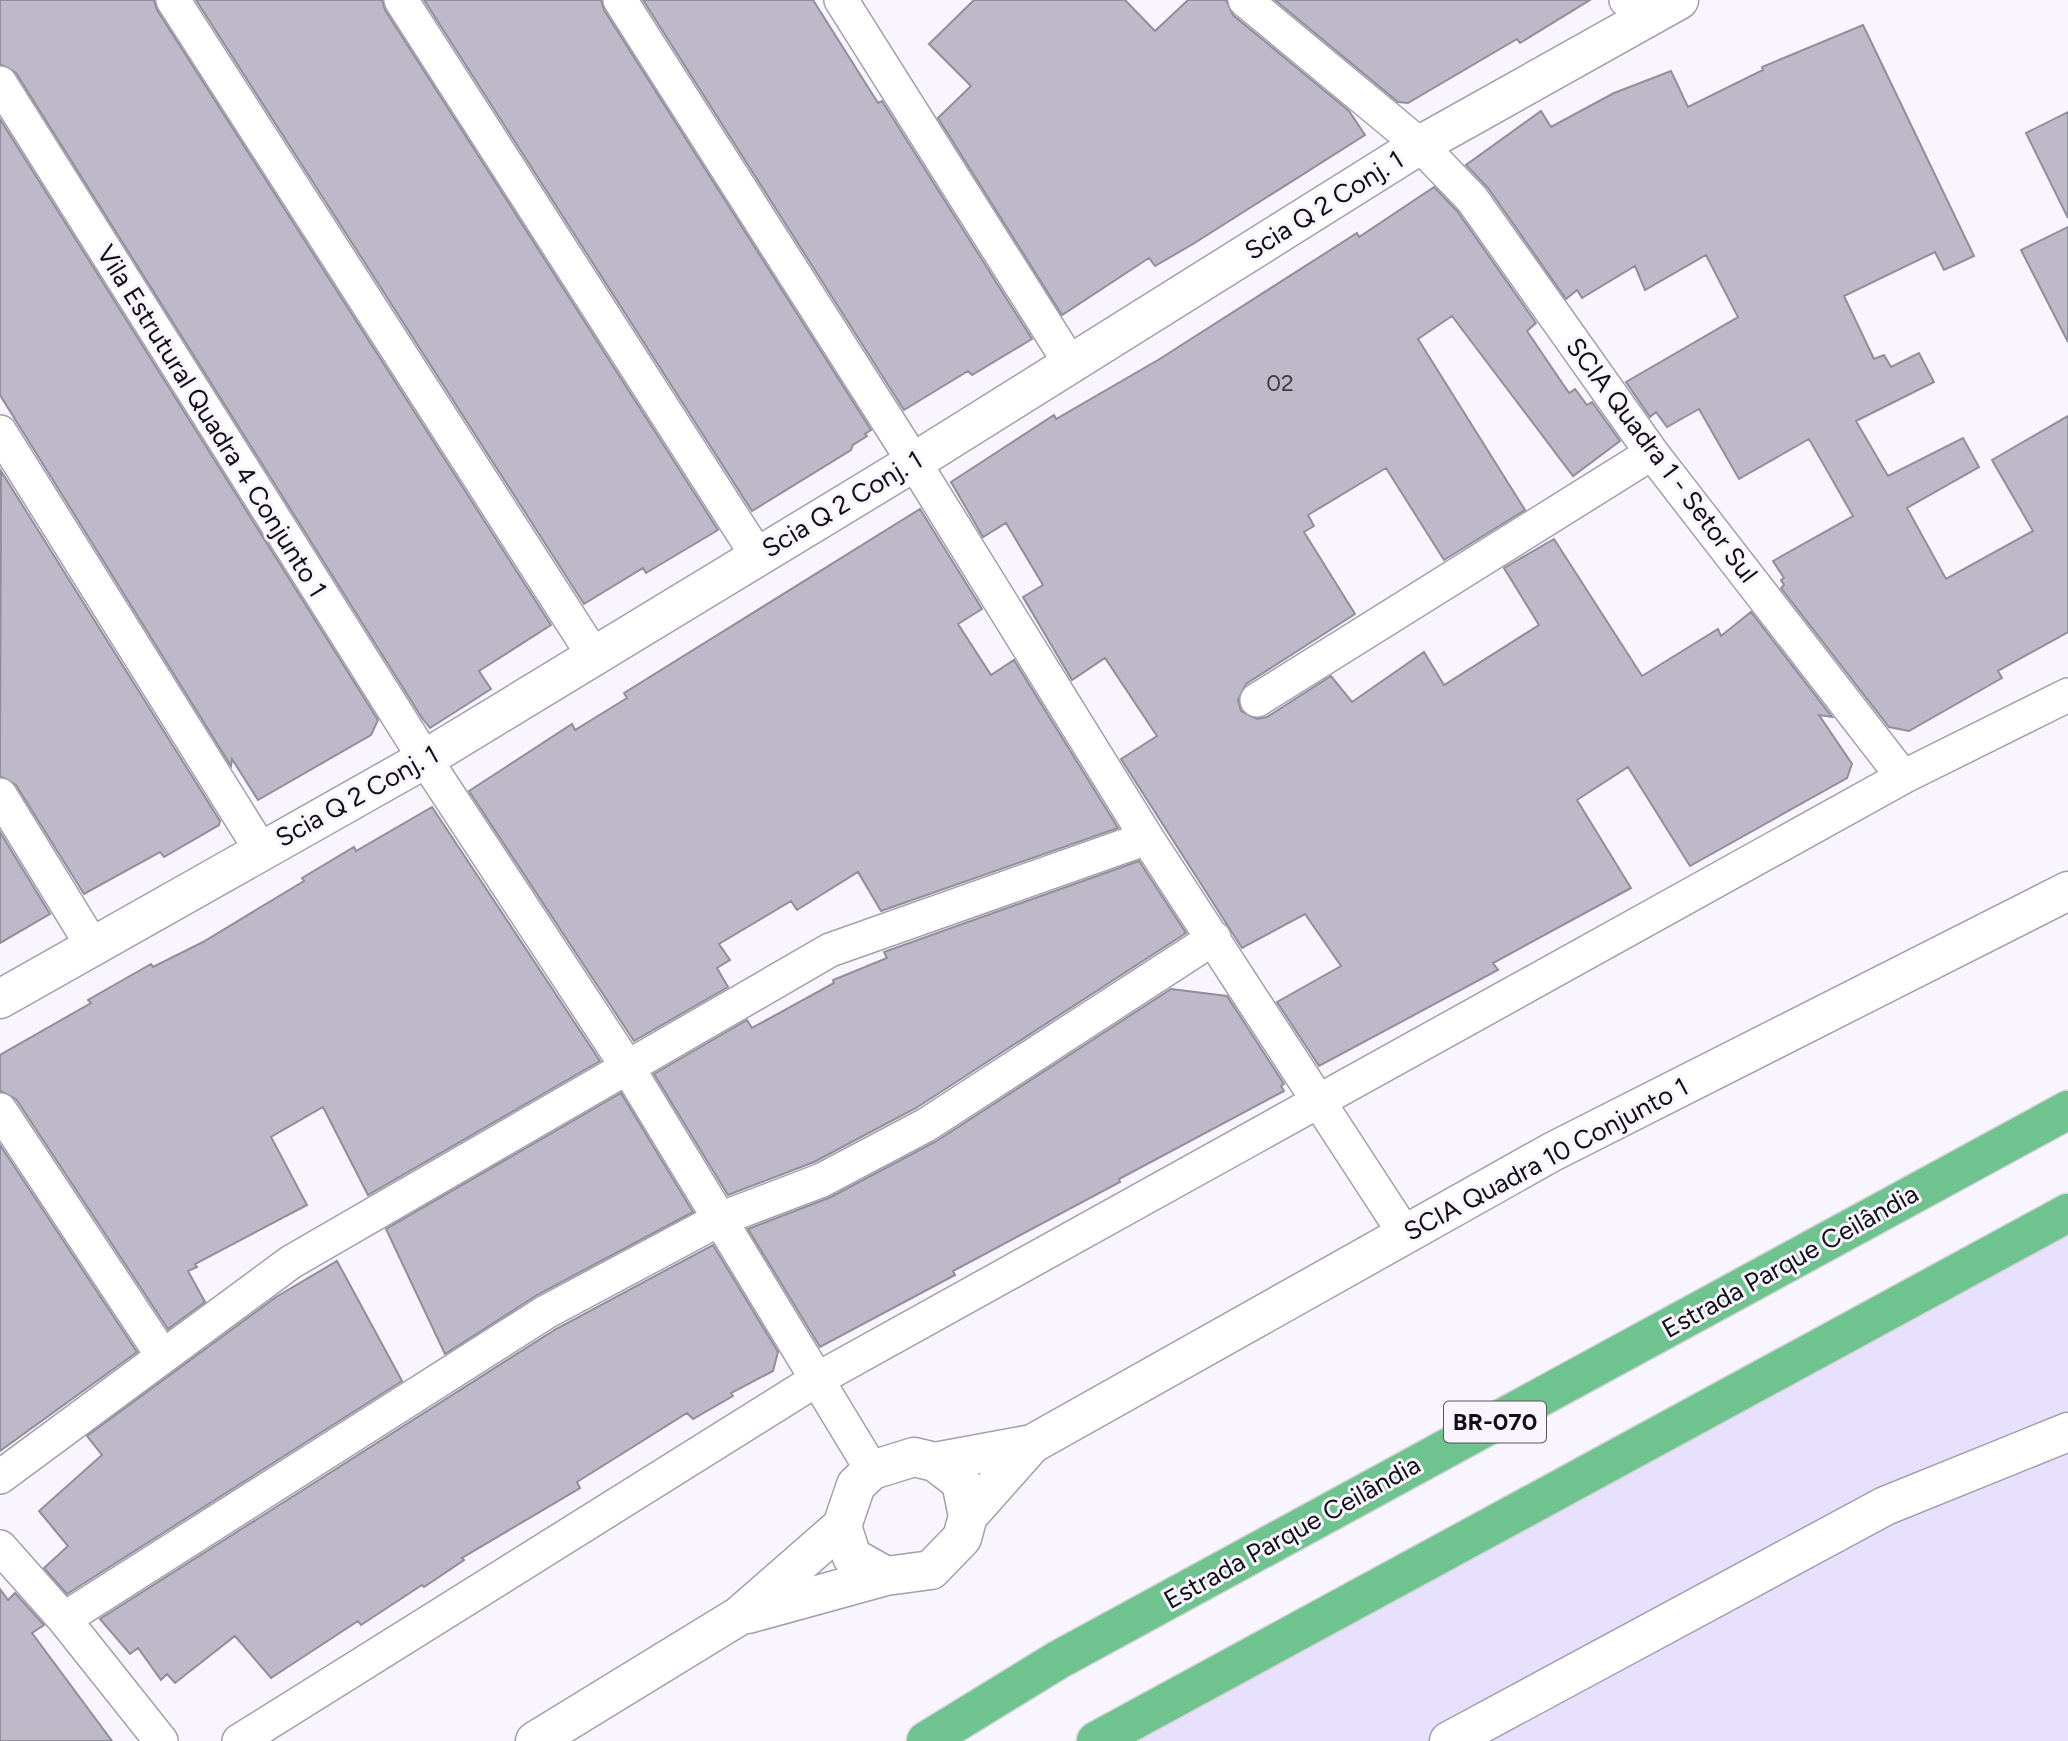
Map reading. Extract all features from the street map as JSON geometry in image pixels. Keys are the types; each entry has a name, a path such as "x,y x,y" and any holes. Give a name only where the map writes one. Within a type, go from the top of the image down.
{"highway":[{"name":"Estrada Parque Ceilândia","path":"926,1741 1058,1660 2068,1110"},
{"path":"1096,1741 2068,1213"}],"street":[{"path":"173,0 594,656"},
{"path":"401,0 757,555"},
{"path":"620,0 914,462 1147,838 1405,1234"},
{"path":"841,0 1070,363"},
{"name":"SCIA Quadra 1 - Setor Sul","path":"1245,0 1420,145 1472,199 1652,453 1903,777"},
{"name":"Scia Q 2 Conj. 1","path":"0,999 425,759 914,462 1636,9 1679,0"},
{"name":"Vila Estrutural Quadra 4 Conjunto 1","path":"0,83 425,759 628,1068 872,1470"},
{"path":"0,432 261,850"},
{"path":"1257,700 1652,453"},
{"path":"239,1741 816,1380 1903,777 2068,695"},
{"path":"0,795 92,945"},
{"path":"0,1477 291,1262 830,950 1147,838"},
{"name":"SCIA Quadra 10 Conjunto 1","path":"935,1462 1032,1444 1552,1152 2068,891"},
{"path":"64,1619 547,1312 720,1219 822,1180 926,1125 1214,938"},
{"path":"0,1110 162,1355"},
{"path":"1449,1741 1885,1506 2068,1432"},
{"name":"SCIA Quadra 10 Conjunto 1","path":"968,1516 1032,1444"},
{"path":"535,1741 740,1616 842,1526 856,1485 872,1470 914,1457 935,1462 961,1482 968,1516 962,1538 930,1570 886,1576 740,1616"},
{"path":"842,1526 852,1557 886,1576"},
{"path":"0,1547 64,1619 161,1741"}],"shaded area":[{"path":"2068,1208 2068,1741 1139,1741 1295,1634"}],"building":[{"path":"0,0 154,0 157,10 551,625 479,671 491,689 430,728 422,718 16,73 0,64"},
{"path":"196,0 382,0 385,10 718,530 646,573 643,568 584,604"},
{"path":"424,0 601,0 604,10 871,430 865,434 867,436 853,445 851,450 752,511"},
{"path":"643,0 813,0 878,103 882,101 1032,339 972,375 968,371 904,410"},
{"path":"974,0 1125,0 1155,31 1188,0 1226,0 1233,15 1349,111 1365,135 1193,244 1155,266 1149,258 1062,315 938,118 971,86 929,44"},
{"path":"1275,0 1590,0 1520,43 1517,39 1408,103 1398,102"},
{"path":"1863,25 1974,256 1944,270 1935,252 1844,296 1874,359 1884,355 1891,367 1919,353 1934,382 1856,421 1888,476 1963,438 1979,467 1907,508 1946,579 2033,531 1992,460 2068,416 2068,632 1998,671 2002,678 1909,731 1889,727 1781,588 1784,585 1781,580 1784,578 1773,561 1853,516 1809,439 1739,479 1699,409 1667,427 1656,412 1650,417 1626,382 1738,317 1706,255 1645,290 1635,266 1582,298 1577,290 1566,299 1488,188 1466,165 1541,111 1551,127 1614,93 1671,71 1688,107 1763,70 1762,67"},
{"path":"2068,112 2068,218 2026,133"},
{"path":"0,119 378,720 371,735 258,800 232,759 231,766 0,395"},
{"path":"1434,187 1457,211 1536,323 1527,331 1569,393 1575,389 1587,405 1592,402 1620,441 1573,476 1452,316 1418,339 1525,510 1444,560 1386,468 1308,515 1314,526 1304,532 1355,614 1246,684 1238,700 1241,711 1257,719 1267,717 1331,676 1352,702 1424,652 1444,685 1539,625 1504,568 1554,539 1642,676 1718,629 1721,636 1751,612 1832,717 1819,715 1852,764 1847,778 1690,866 1628,767 1577,800 1631,888 1493,963 1498,970 1319,1066 1277,1002 1341,966 1305,914 1242,948 1121,759 1157,736 1105,658 1072,680 1023,597 1043,585 1006,523 983,537 951,482 1054,415 1056,419 1158,360 1357,233 1359,237"},
{"path":"2068,227 2068,342 2021,250"},
{"path":"1,471 220,821 219,825 164,857 160,852 84,894 16,785 0,776"},
{"path":"920,509 982,609 958,624 991,675 1014,660 1118,828 881,911 858,872 797,910 791,901 719,944 730,960 717,968 728,987 634,1041 469,791 572,724 575,730 627,698 624,693"},
{"path":"432,807 600,1061 368,1195 323,1107 271,1137 307,1205 195,1264 197,1267 188,1271 205,1302 168,1329 16,1099 0,1091 0,1055 91,1003 88,1000 151,964 153,967 203,942 304,881 302,878 354,847 356,851"},
{"path":"0,832 50,914 0,943"},
{"path":"1139,861 1186,933 916,1108 814,1162 728,1195 654,1074 747,1020 752,1028 834,983 833,980 887,958 884,952"},
{"path":"1171,989 1227,996 1284,1084 1281,1086 1284,1091 1119,1179 1120,1182 953,1271 955,1275 820,1347 748,1229 831,1197 935,1142"},
{"path":"621,1093 693,1212 537,1295 445,1354 386,1229"},
{"path":"0,1145 137,1352 0,1451"},
{"path":"713,1245 778,1352 773,1371 731,1393 733,1396 693,1419 687,1413 577,1482 580,1488 462,1558 464,1560 424,1587 422,1585 361,1625 358,1621 271,1678 235,1636 175,1683 167,1674 161,1680 138,1648 130,1654 100,1619 556,1329"},
{"path":"337,1261 402,1381 67,1594 44,1568 68,1546 39,1511 102,1455 87,1436 276,1297"},
{"path":"0,1589 8,1600 15,1593 44,1625 32,1633 112,1741 0,1741"}]}
